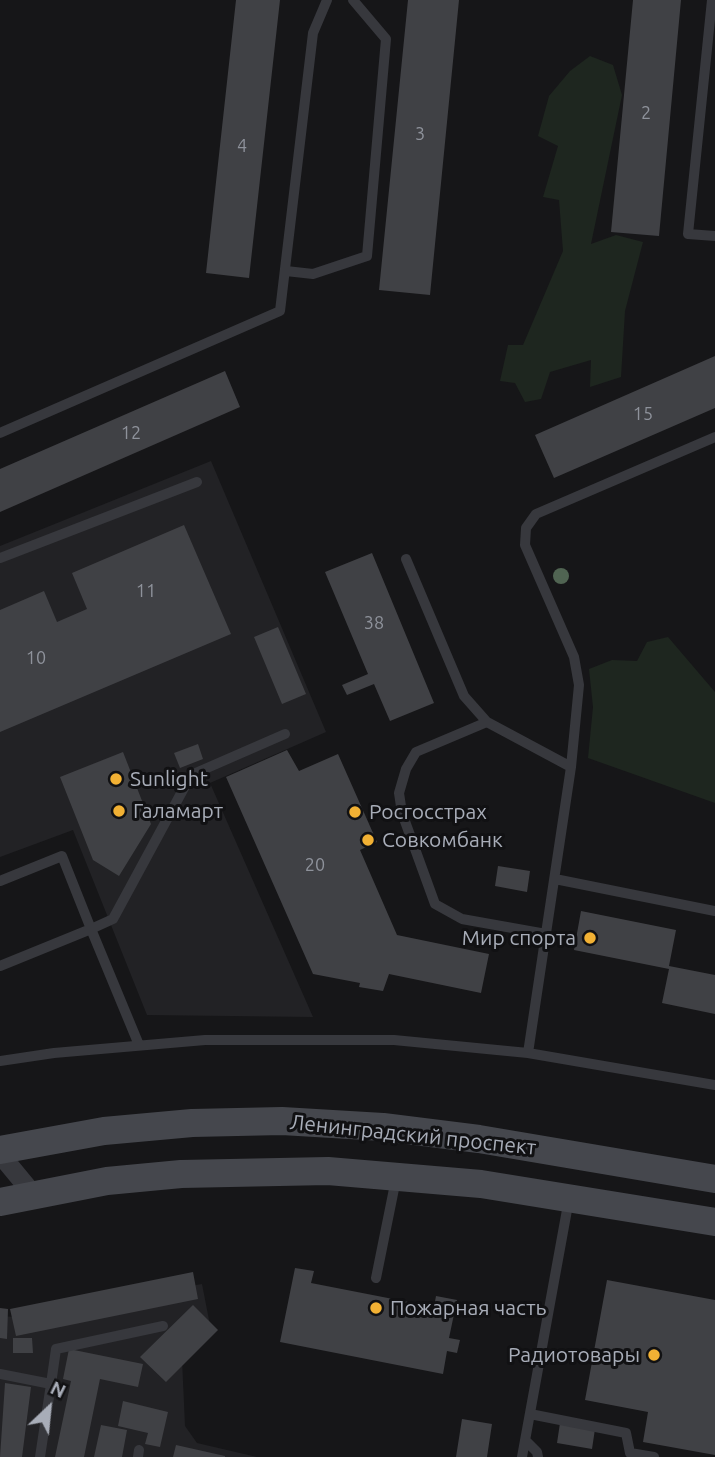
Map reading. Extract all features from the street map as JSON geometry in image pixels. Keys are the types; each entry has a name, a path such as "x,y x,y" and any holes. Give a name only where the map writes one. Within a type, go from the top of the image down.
{"main road":[{"name":"Ленинградский проспект","path":"0,1152 116,1130 192,1123 282,1121 383,1128 577,1154 715,1179"},
{"path":"569,1196 577,1154"},
{"name":"Ленинградский проспект","path":"0,1202 107,1181 193,1173 279,1170 397,1175 569,1196 715,1222"}],"street":[{"name":"Ленинградский проспект","path":"0,1152 33,1194"}],"lane":[{"path":"0,433 281,311 313,33 327,0"},
{"path":"286,271 313,274 367,256 386,39 354,0"},
{"path":"712,0 688,234 715,236"},
{"path":"528,1053 571,767 579,685 574,657 525,545 526,528 536,514 715,437"},
{"path":"0,558 197,482"},
{"path":"406,559 464,696 487,722 571,767"},
{"path":"487,722 416,752 406,769 399,793 402,813 435,904 462,919 545,934"},
{"path":"0,966 113,919 191,775 285,734"},
{"path":"0,881 62,856 139,1045"},
{"path":"555,879 715,911"},
{"path":"0,1061 139,1045 264,1039 394,1040 528,1053 715,1085"},
{"path":"376,1278 397,1175"},
{"path":"522,1457 569,1196"},
{"path":"40,1457 56,1349 163,1326"},
{"path":"0,1374 51,1384"},
{"path":"530,1414 626,1433 630,1453 653,1457"},
{"path":"525,1440 537,1452 538,1457"}],"shaded area":[{"path":"590,56 613,65 622,95 591,244 616,235 643,242 625,311 621,377 590,387 591,360 550,372 541,399 525,402 515,383 500,381 508,345 523,345 563,251 559,200 543,197 558,146 538,136 549,96 570,71"},
{"path":"211,461 326,732 210,783 313,1017 147,1015 73,830 0,857 0,546"},
{"path":"668,637 715,692 715,803 588,758 593,707 589,669 612,660 637,661 647,642"},
{"path":"202,1284 210,1325 182,1359 185,1426 197,1443 257,1457 0,1457 0,1316 15,1317"}],"building":[{"path":"236,0 280,0 249,278 206,273"},
{"path":"408,0 459,0 430,295 379,290"},
{"path":"633,0 681,0 659,236 611,232"},
{"path":"715,356 715,408 554,478 535,435"},
{"path":"225,371 240,407 0,512 0,469"},
{"path":"184,525 231,634 0,732 0,610 44,591 57,622 87,609 72,573"},
{"path":"372,553 434,703 390,721 374,684 347,695 342,685 368,674 325,572"},
{"path":"278,627 306,694 282,704 254,637"},
{"path":"198,744 203,759 180,768 174,753"},
{"path":"287,750 299,771 338,754 377,842 360,850 397,935 489,954 481,993 389,974 383,991 359,987 360,983 313,974 226,777"},
{"path":"123,752 151,824 119,876 93,860 60,777"},
{"path":"498,866 530,871 527,892 495,886"},
{"path":"581,911 676,930 669,966 715,975 715,1014 662,1003 669,969 574,950"},
{"path":"295,1268 314,1271 311,1283 434,1307 436,1296 457,1300 449,1338 460,1340 457,1353 447,1351 443,1374 280,1342"},
{"path":"193,1272 198,1299 16,1336 10,1309"},
{"path":"607,1280 715,1300 715,1455 643,1442 648,1412 585,1400"},
{"path":"193,1305 218,1330 166,1382 140,1357"},
{"path":"0,1308 8,1309 7,1339 0,1338"},
{"path":"13,1338 32,1338 33,1353 13,1353"},
{"path":"69,1349 143,1364 138,1387 100,1379 84,1457 55,1457 71,1381 63,1379"},
{"path":"5,1383 31,1387 22,1457 0,1457"},
{"path":"123,1401 168,1412 160,1447 145,1444 148,1433 118,1426"},
{"path":"462,1419 492,1424 487,1457 456,1457"},
{"path":"560,1423 595,1429 592,1449 557,1443"},
{"path":"101,1425 127,1430 122,1457 94,1457"},
{"path":"176,1445 225,1456 225,1457 173,1457"}],"place":[{"name":"Sunlight","path":"116,779"},
{"name":"Галамарт","path":"119,811"},
{"name":"Росгосстрах","path":"355,812"},
{"name":"Совкомбанк","path":"368,840"},
{"name":"Мир спорта","path":"590,938"},
{"name":"Пожарная часть","path":"376,1308"},
{"name":"Радиотовары","path":"654,1355"}]}
